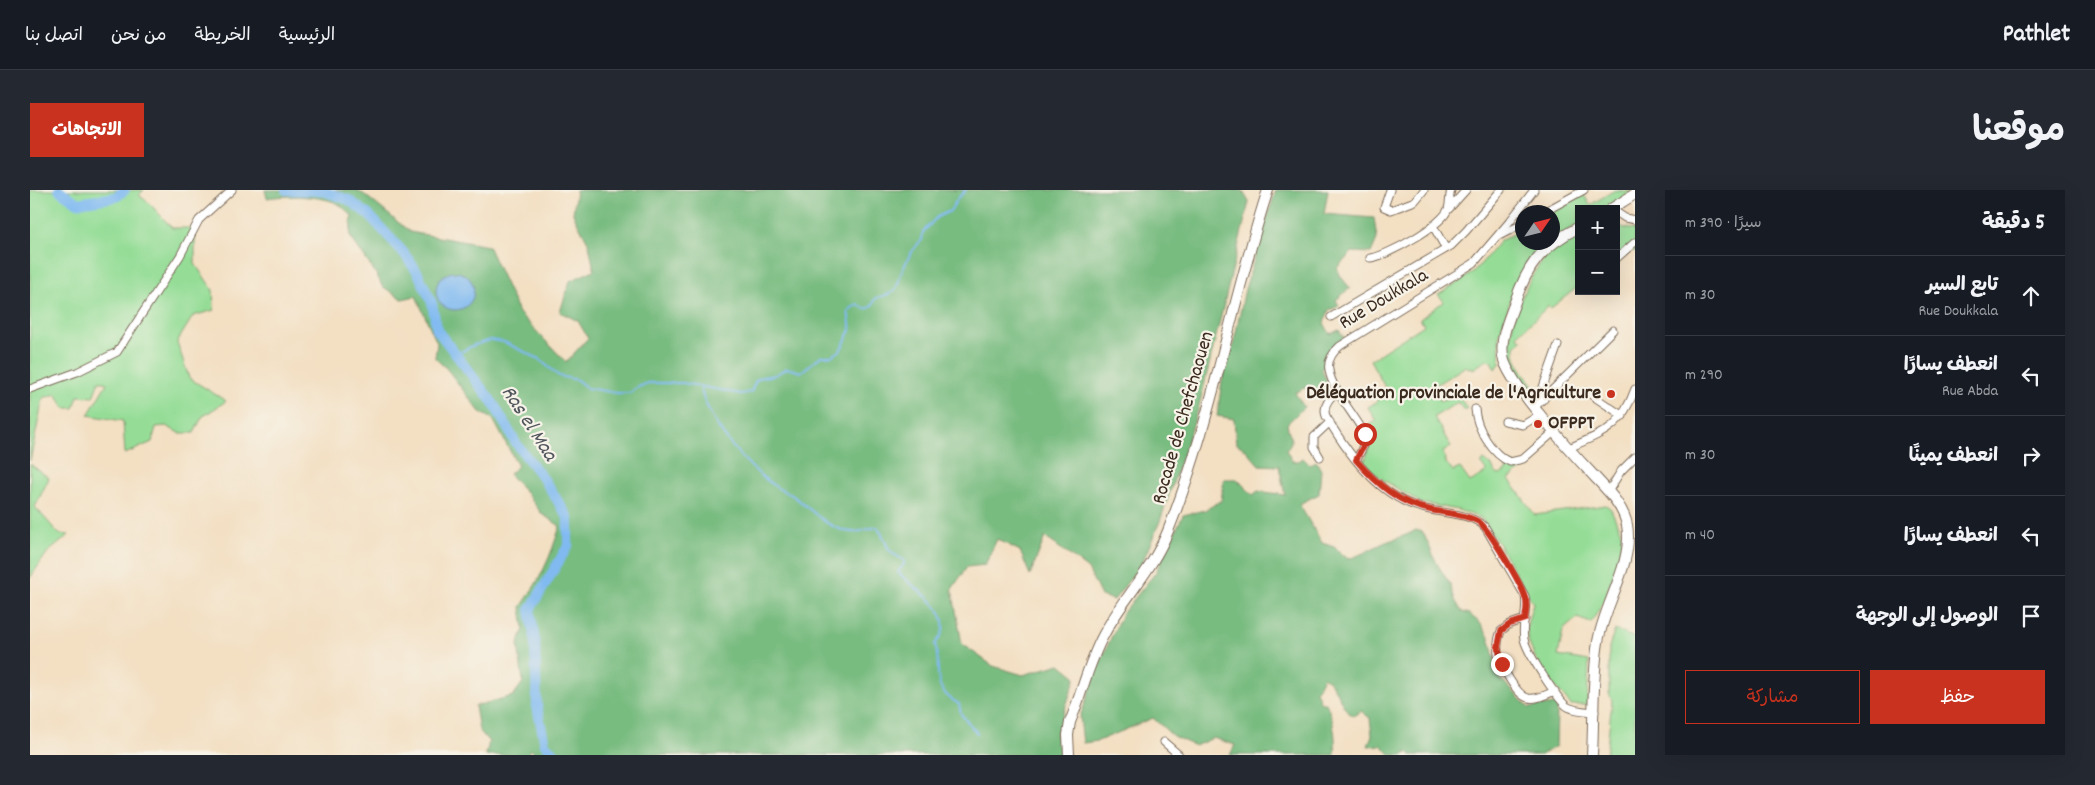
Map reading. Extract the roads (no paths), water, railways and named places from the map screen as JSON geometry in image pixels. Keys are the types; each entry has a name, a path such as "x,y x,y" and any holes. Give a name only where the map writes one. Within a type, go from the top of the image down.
{"street":[{"path":"30,389 77,372 117,352 180,256 199,220 232,190"},
{"name":"Rocade de Chefchaouen","path":"1069,755 1068,735 1070,722 1104,635 1154,562 1169,530 1194,463 1251,241 1268,190"},
{"path":"1390,190 1384,207 1391,210 1415,200 1424,190"},
{"path":"1448,210 1451,190"},
{"path":"1370,258 1387,252 1433,226 1466,190"},
{"path":"1331,317 1446,249 1459,239 1501,190"},
{"name":"Rue Doukkala","path":"1356,460 1361,452 1366,436 1330,377 1328,369 1331,357 1336,349 1468,268 1480,258 1534,190"},
{"path":"1557,205 1584,190"},
{"path":"1619,205 1634,192"},
{"path":"1620,214 1625,218 1635,220"},
{"path":"1433,226 1446,249"},
{"path":"1497,237 1515,228"},
{"path":"1575,230 1547,247 1530,267 1520,286 1503,337 1503,359 1509,373 1569,448 1608,492 1623,513 1628,537 1626,553 1599,635 1592,755"},
{"path":"1620,255 1635,242"},
{"path":"1505,421 1524,425 1538,410 1544,399 1613,330"},
{"path":"1544,399 1543,386 1558,345"},
{"path":"1569,448 1606,430 1623,416 1635,389"},
{"path":"1338,391 1331,397 1325,412 1356,460 1376,482 1403,502 1468,518 1481,524 1523,591 1526,601 1523,633 1525,644 1564,704 1569,708 1594,712"},
{"path":"1587,392 1623,416"},
{"path":"1475,409 1477,423 1496,452 1507,461 1515,462 1523,459 1555,431"},
{"path":"1320,457 1314,447 1314,437 1330,422"},
{"path":"1608,492 1625,466 1635,457"},
{"path":"1525,619 1510,624 1501,631 1498,647 1502,664 1523,696 1534,698 1555,691"},
{"path":"1164,742 1179,755"}],"water":[{"path":"455,272 468,278 474,291 468,304 455,310 442,304 436,291 442,278"}],"waterway":[{"name":"Ras el Maa","path":"59,190 78,203 116,197 125,190"},
{"name":"Ras el Maa","path":"286,190 323,191 349,200 370,216 403,252 418,273 432,303 437,330 493,403 516,443 545,481 568,517 568,546 530,610 535,642 537,707 545,744 556,755"},
{"path":"455,355 474,345 491,340 504,342 539,359 559,376 577,380 587,388 617,393 630,393 648,383 683,383 741,394 751,392 756,380 762,377 775,375 787,368 801,372 821,356 831,356 840,351 851,330 848,311 857,304 865,309 871,307 876,298 895,290 910,256 922,240 923,232 937,217 950,211 958,198 966,190"},
{"path":"700,386 711,415 729,442 764,478 776,487 794,496 821,519 835,527 851,532 877,527 889,549 904,560 904,564 898,572 927,597 940,612 943,621 942,634 935,644 940,685 949,698 959,704 961,714 977,733"}],"place":[{"name":"Déléguation provinciale de l'Agriculture","path":"1611,394"},
{"name":"OFPPT","path":"1538,424"}]}
